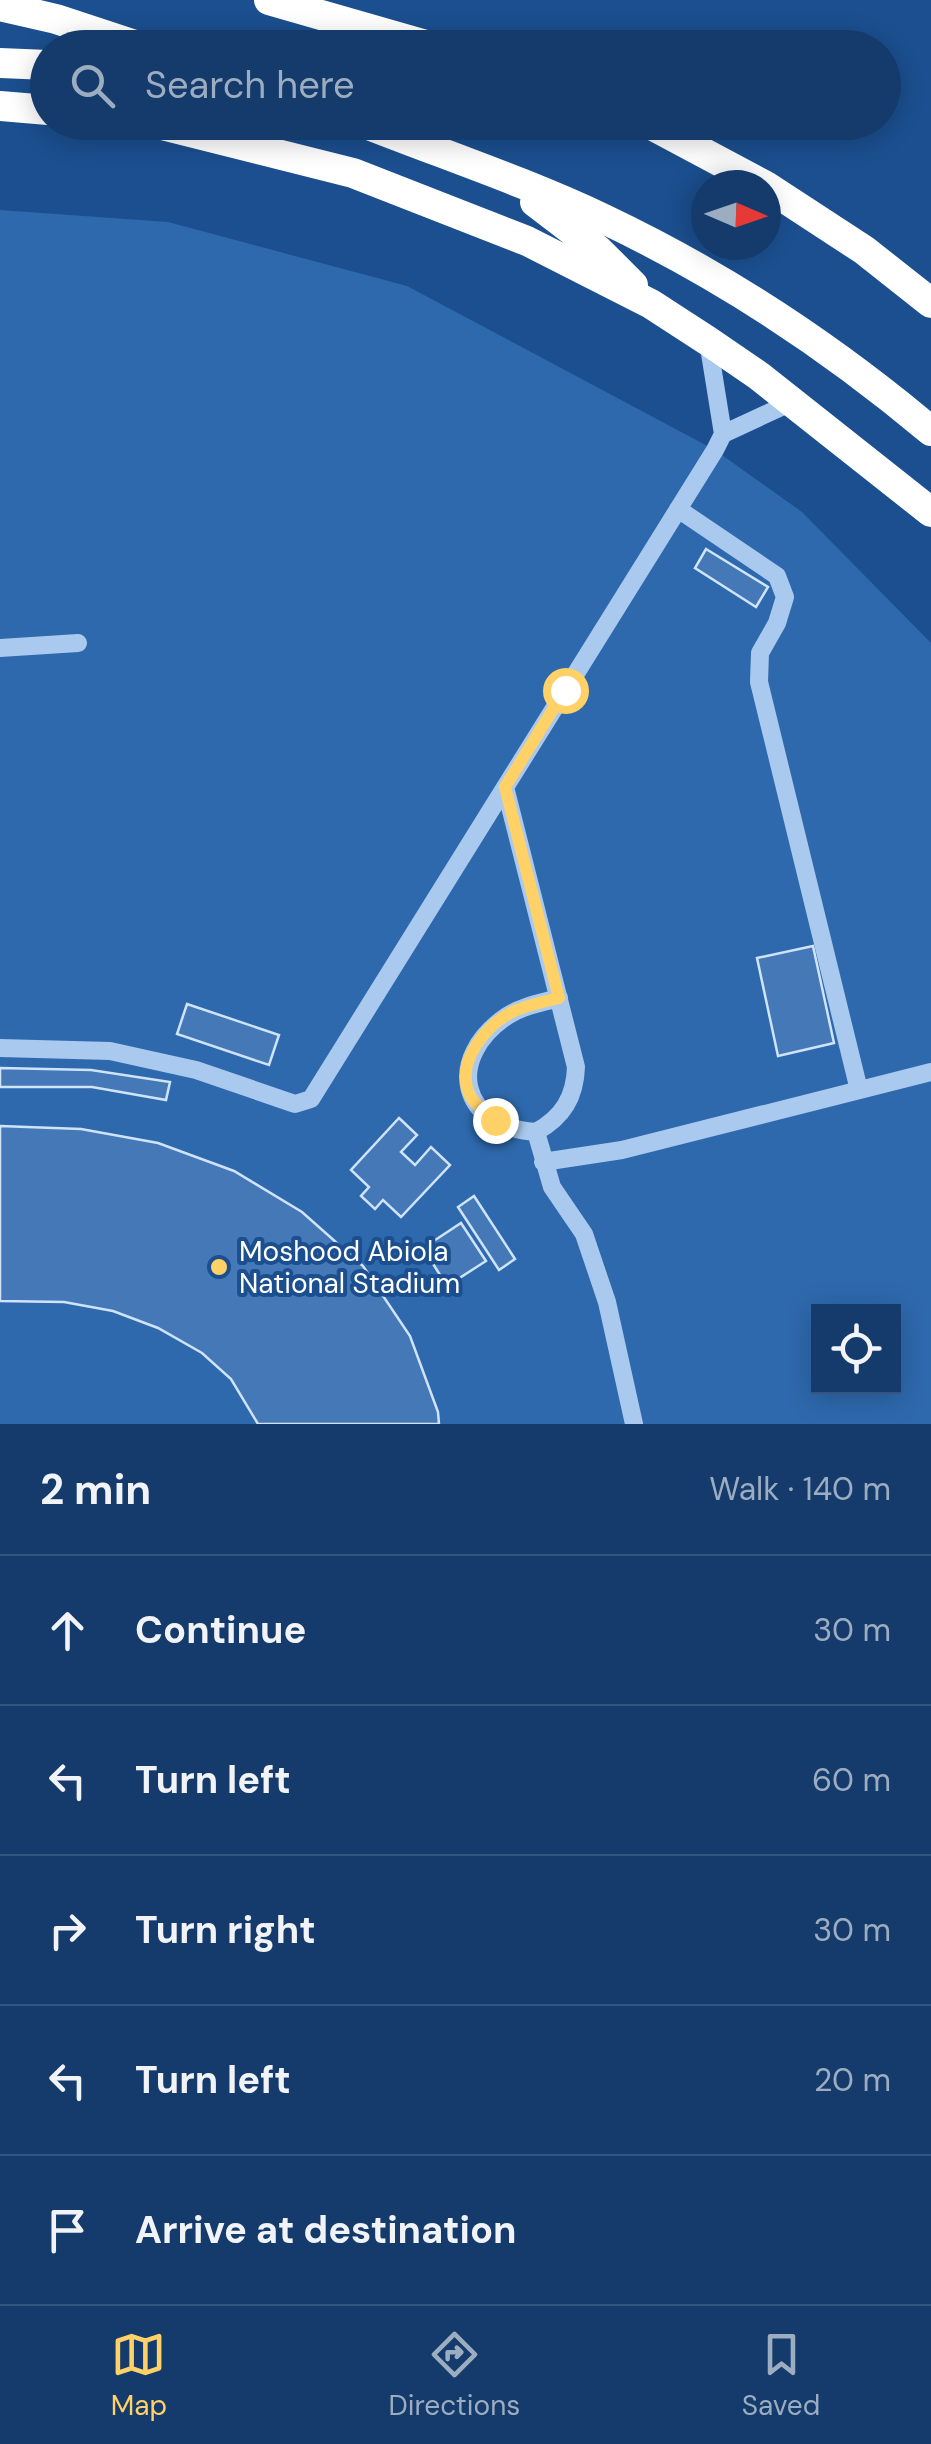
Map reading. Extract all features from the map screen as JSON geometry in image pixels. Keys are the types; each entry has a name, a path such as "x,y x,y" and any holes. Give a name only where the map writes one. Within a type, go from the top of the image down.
{"highway":[{"path":"269,0 373,30"},
{"path":"0,6 89,30"},
{"path":"0,63 30,64"},
{"path":"0,106 30,108"},
{"path":"222,140 353,173 527,241 651,304 792,402 931,512"},
{"path":"406,140 602,218 736,289 879,388 931,431"},
{"path":"679,140 735,170"},
{"path":"505,179 599,251 651,304"},
{"path":"781,196 864,250 931,304"}],"lane":[{"path":"708,342 723,434"},
{"path":"0,1048 110,1051 196,1070 294,1104 312,1099 723,434 792,402"},
{"path":"678,509 777,576 785,598 778,623 760,653 759,682 858,1090"},
{"path":"0,648 78,643"},
{"path":"505,787 559,998 576,1067 575,1088 566,1107 551,1124 536,1132 516,1130 478,1106 468,1090 466,1071 474,1048 500,1021 522,1009 559,998"},
{"path":"543,1162 622,1150 931,1072"},
{"path":"536,1132 552,1186 584,1234 607,1302 634,1424"}],"shaded area":[{"path":"0,210 168,222 407,286 715,450 802,512 931,643 931,1424 0,1424"}],"building":[{"path":"706,549 768,587 756,607 695,568"},
{"path":"813,946 834,1043 778,1056 757,958"},
{"path":"187,1004 279,1035 269,1065 177,1034"},
{"path":"0,1068 91,1070 170,1082 166,1100 92,1087 0,1087"},
{"path":"399,1118 417,1135 401,1152 415,1165 431,1147 450,1165 401,1217 383,1200 375,1209 361,1196 369,1187 351,1170"},
{"path":"0,1126 81,1129 158,1143 234,1171 302,1212 363,1266 410,1336 439,1424 258,1424 231,1379 202,1353 158,1328 113,1311 64,1302 0,1301"},
{"path":"474,1196 515,1259 499,1270 458,1207"},
{"path":"461,1223 486,1261 447,1286 423,1248"}],"place":[{"name":"Moshood Abiola National Stadium","path":"219,1267"}],"route":[{"path":"495,1120 478,1106 468,1090 466,1071 474,1048 510,1013 559,998 505,787 565,690"}]}
